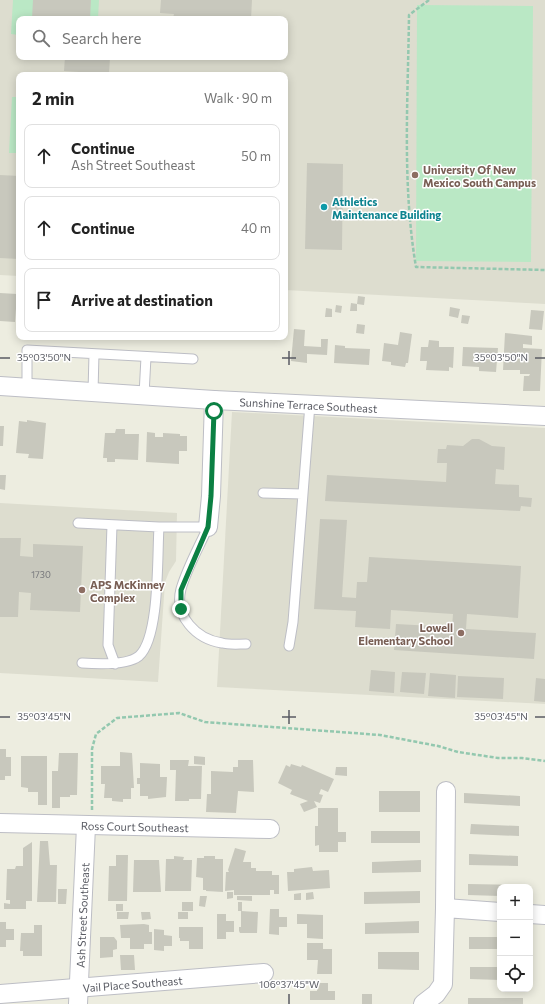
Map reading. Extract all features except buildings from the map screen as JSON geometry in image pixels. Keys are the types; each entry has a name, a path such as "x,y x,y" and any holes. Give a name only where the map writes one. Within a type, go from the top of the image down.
{"street":[{"name":"Sunshine Terrace Southeast","path":"0,386 214,400 545,416"},
{"path":"208,527 211,496 214,400"},
{"path":"423,1004 436,994 443,984 446,791"},
{"name":"Ross Court Southeast","path":"0,824 89,819 270,829"},
{"name":"Ash Street Southeast","path":"78,997 89,819"},
{"path":"445,908 497,912"},
{"path":"533,914 545,916"},
{"name":"Vail Place Southeast","path":"0,994 78,997 264,973"}],"lane":[{"path":"27,388 27,350 193,360"},
{"path":"93,392 94,354"},
{"path":"144,395 146,357"},
{"path":"289,646 293,622 310,404"},
{"path":"263,493 303,494"},
{"path":"78,524 208,527 181,590 181,609 188,624 197,633 222,644 246,644"},
{"path":"112,525 108,645 115,664"},
{"path":"82,663 115,664 138,656 151,636 154,616 159,527"}],"path":[{"path":"429,0 410,15 407,152 410,234 416,267 545,270"},
{"path":"89,819 92,749 96,734 117,718 150,714 178,713 205,722 380,735 438,746 458,752 498,758 522,758 545,761"}],"shaded area":[{"name":"University Of New Mexico South Campus","path":"0,0 545,0 545,304 288,290 288,72 16,72 16,276 0,275"},
{"path":"232,412 545,428 545,704 217,687"},
{"name":"APS McKinney Complex","path":"0,503 177,513 176,561 165,582 158,682 0,673"}],"green space":[{"path":"13,0 99,0 98,16 16,16 16,35 11,34"},
{"path":"417,5 533,6 531,262 416,261"},
{"path":"12,97 16,97 16,153 9,153"}],"place":[{"name":"University Of New Mexico South Campus","path":"415,175"},
{"name":"Athletics Maintenance Building","path":"324,207"},
{"name":"APS McKinney Complex","path":"82,590"},
{"name":"Lowell Elementary School","path":"461,633"}],"route":[{"path":"181,609 181,590 208,527 211,496 214,411"}]}
